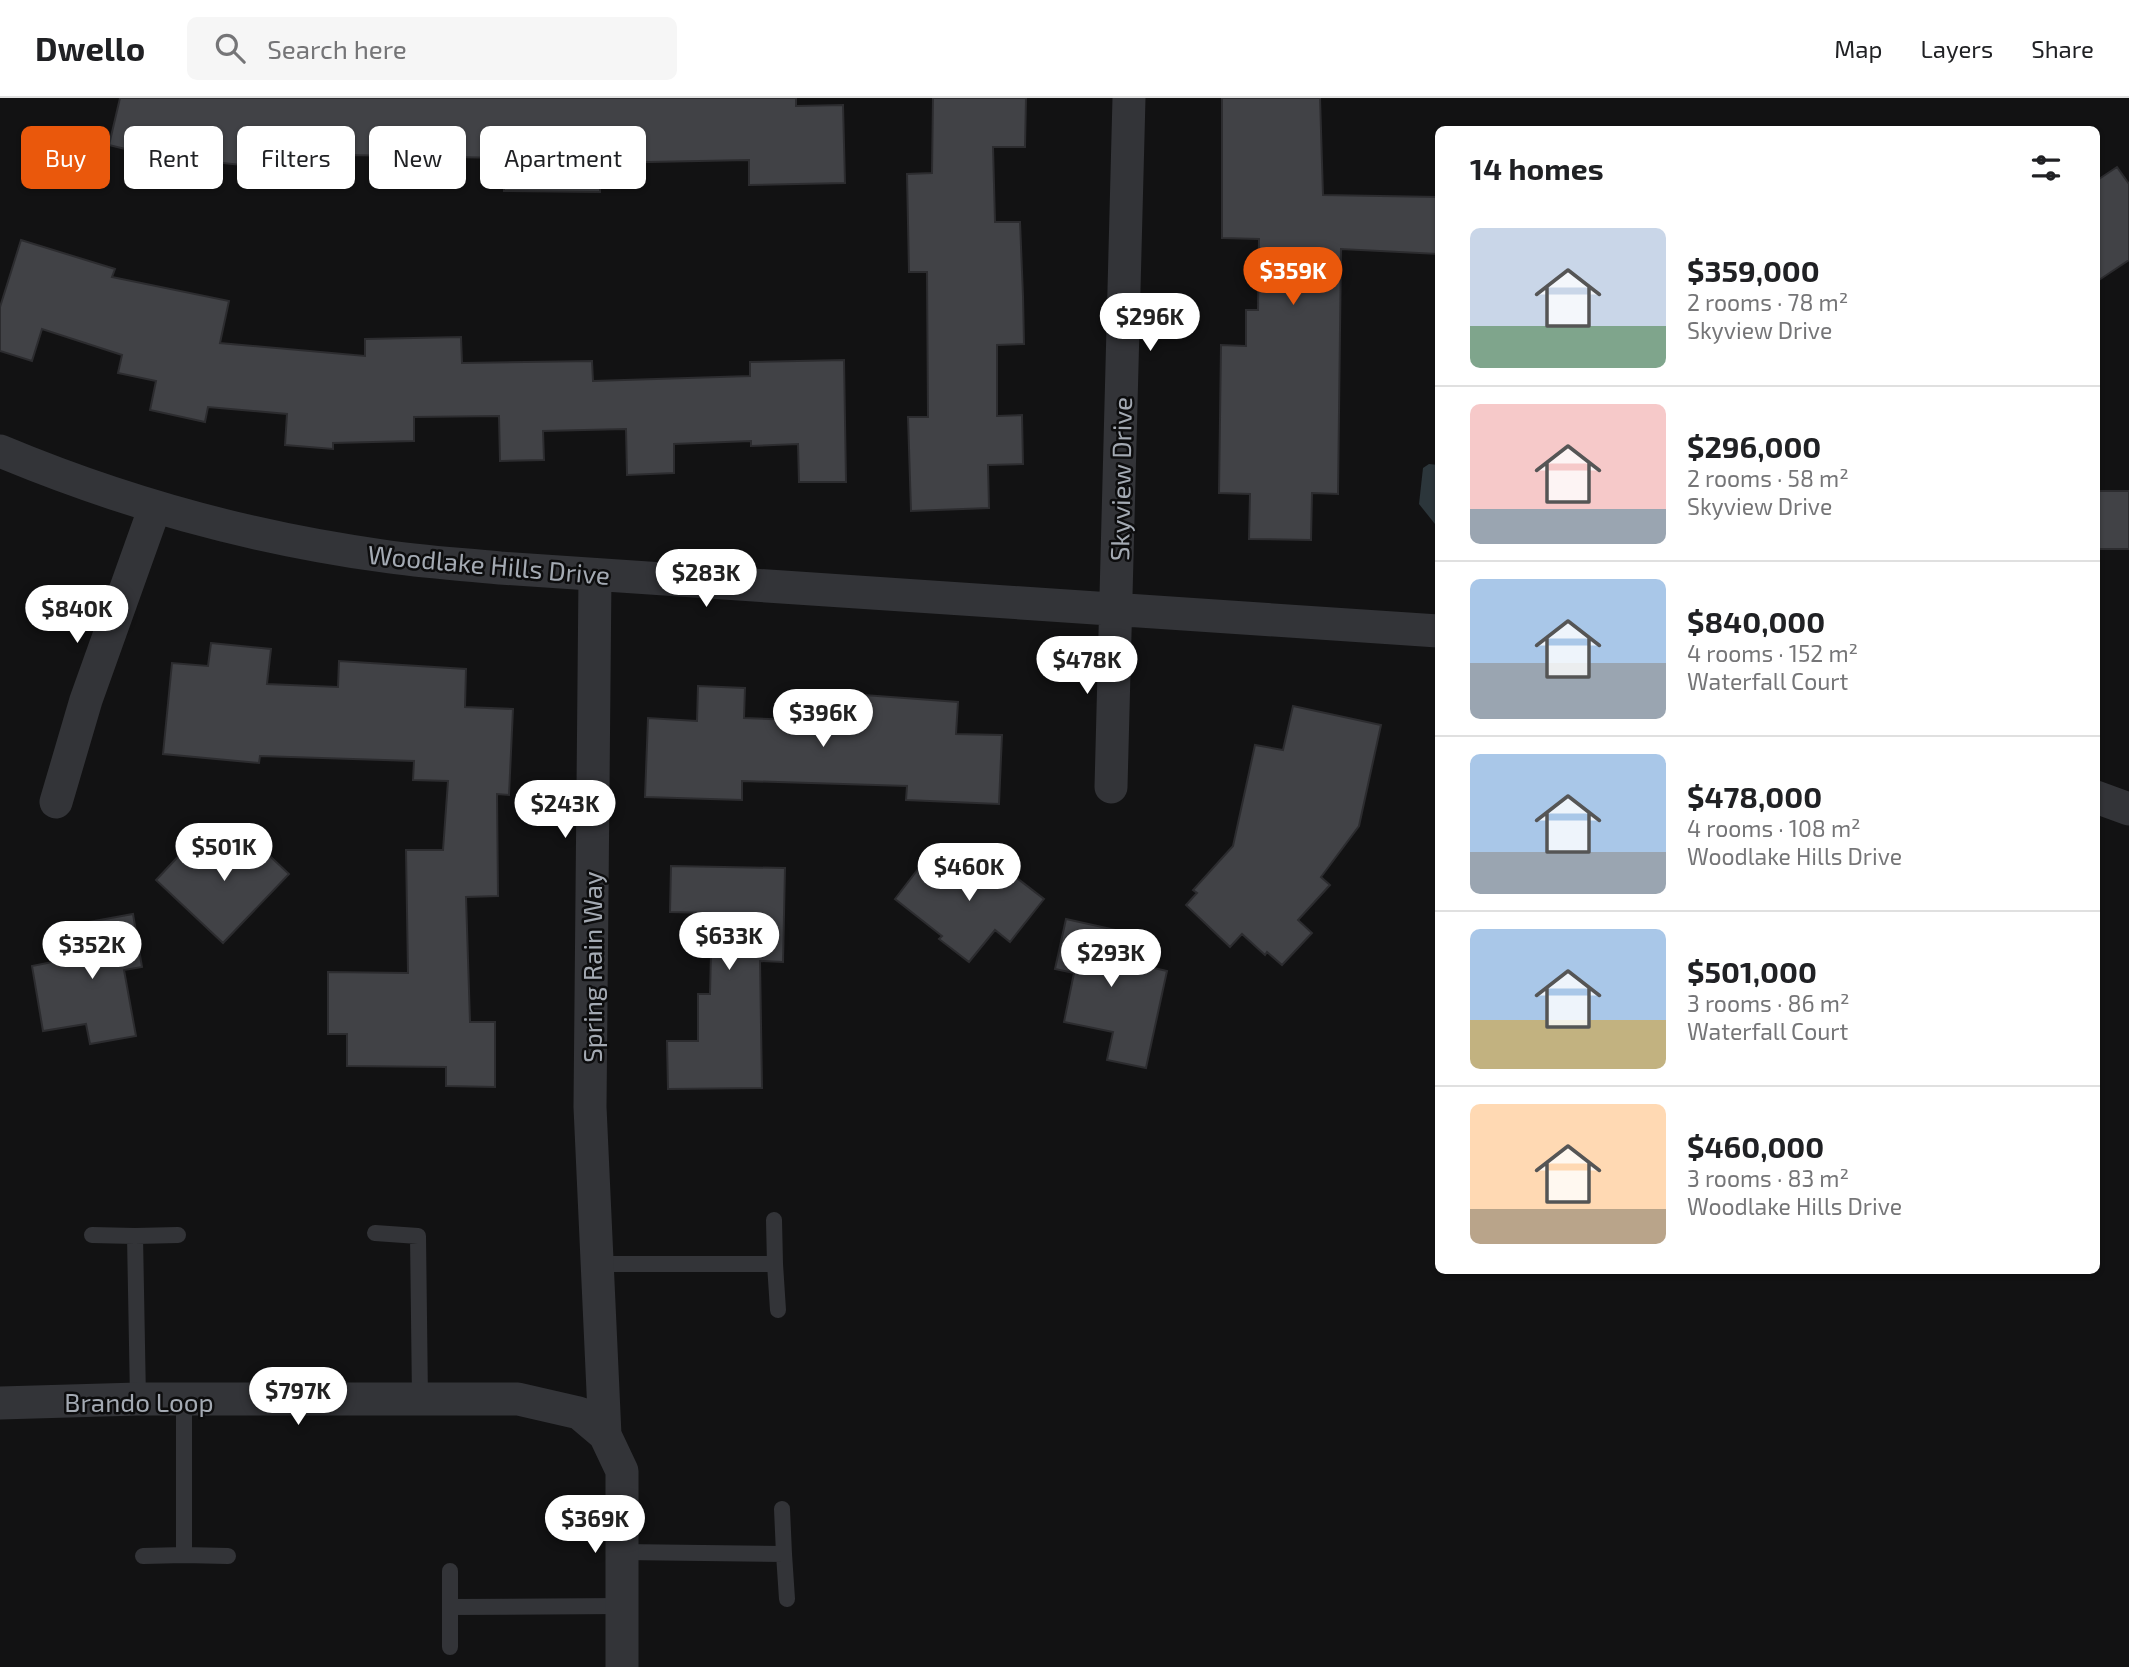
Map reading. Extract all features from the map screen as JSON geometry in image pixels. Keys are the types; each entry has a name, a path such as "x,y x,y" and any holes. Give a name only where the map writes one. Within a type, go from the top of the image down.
{"street":[{"name":"Skyview Drive","path":"1117,608 1129,98"},
{"name":"Woodlake Hills Drive","path":"0,451 155,507 274,537 384,556 595,575 1435,631"},
{"path":"57,802 86,700 155,507"},
{"name":"Spring Rain Way","path":"590,1107 595,575"},
{"path":"1111,787 1117,608"},
{"path":"2100,798 2129,809"},
{"name":"Brando Loop","path":"590,1107 605,1434 622,1471 622,1667"},
{"name":"Brando Loop","path":"0,1402 138,1399 518,1399 579,1413 605,1434"}],"lane":[{"path":"774,1220 778,1310"},
{"path":"375,1233 418,1236 420,1399"},
{"path":"92,1235 178,1235"},
{"path":"135,1236 138,1399"},
{"path":"597,1264 775,1264"},
{"path":"184,1400 184,1555"},
{"path":"782,1509 787,1600"},
{"path":"622,1552 784,1554"},
{"path":"143,1556 228,1556"},
{"path":"450,1571 450,1647"},
{"path":"450,1607 622,1606"}],"shaded area":[{"path":"1429,464 1435,465 1435,524 1419,504 1423,468"}],"building":[{"path":"120,98 796,98 796,106 843,105 845,183 749,185 749,160 646,162 646,126 480,126 480,158 466,157 466,126 369,126 369,155 355,155 355,126 237,126 237,165 223,163 223,126 124,126 124,149 110,145"},
{"path":"933,98 1026,98 1025,147 993,147 995,222 1020,222 1024,344 997,345 997,416 1022,415 1023,464 988,465 989,508 911,511 908,417 928,417 927,272 909,272 907,174 932,173"},
{"path":"1222,98 1320,98 1323,195 1435,197 1435,254 1341,249 1338,494 1312,493 1311,540 1249,539 1250,494 1219,493 1221,345 1246,346 1246,310 1258,310 1259,239 1222,238"},
{"path":"2117,167 2129,184 2129,260 2100,279 2100,178"},
{"path":"504,189 600,189 600,192"},
{"path":"21,240 115,269 112,277 229,301 220,343 365,356 365,339 461,337 462,363 592,361 593,381 750,376 750,362 844,360 846,482 799,482 798,444 751,446 751,441 674,444 674,473 627,475 626,429 543,431 544,460 500,461 499,416 414,417 414,441 333,443 333,449 285,445 287,414 208,407 205,422 150,410 156,381 118,373 122,355 42,329 32,361 0,351 0,307"},
{"path":"2100,491 2129,491 2129,549 2100,549"},
{"path":"211,643 271,649 267,684 338,687 339,661 466,669 465,707 513,709 509,795 497,794 498,896 466,897 470,1022 495,1022 495,1087 446,1086 446,1067 347,1066 347,1034 328,1034 328,972 408,973 406,850 443,850 448,781 413,780 414,761 260,756 259,763 163,754 172,663 208,666"},
{"path":"698,686 745,688 744,718 823,721 824,692 958,702 956,734 1002,735 999,804 906,800 907,786 742,781 742,800 645,797 648,718 697,721"},
{"path":"1293,706 1381,725 1359,826 1321,877 1330,885 1298,920 1312,933 1282,965 1267,952 1265,955 1242,934 1230,947 1186,905 1197,893 1193,890 1233,846 1255,745 1283,750"},
{"path":"240,828 289,874 223,943 156,880 189,845 207,863"},
{"path":"932,851 969,879 987,855 1044,899 1010,942 995,930 969,962 939,939 942,936 895,899"},
{"path":"671,866 785,868 783,962 760,961 762,1088 668,1089 667,1041 698,1041 698,994 710,994 712,913 670,912"},
{"path":"133,914 142,967 124,970 136,1036 90,1044 86,1024 43,1031 32,966 78,957 72,925"},
{"path":"1066,919 1138,935 1132,963 1167,971 1146,1068 1107,1060 1113,1032 1064,1022 1074,973 1055,969"}]}
